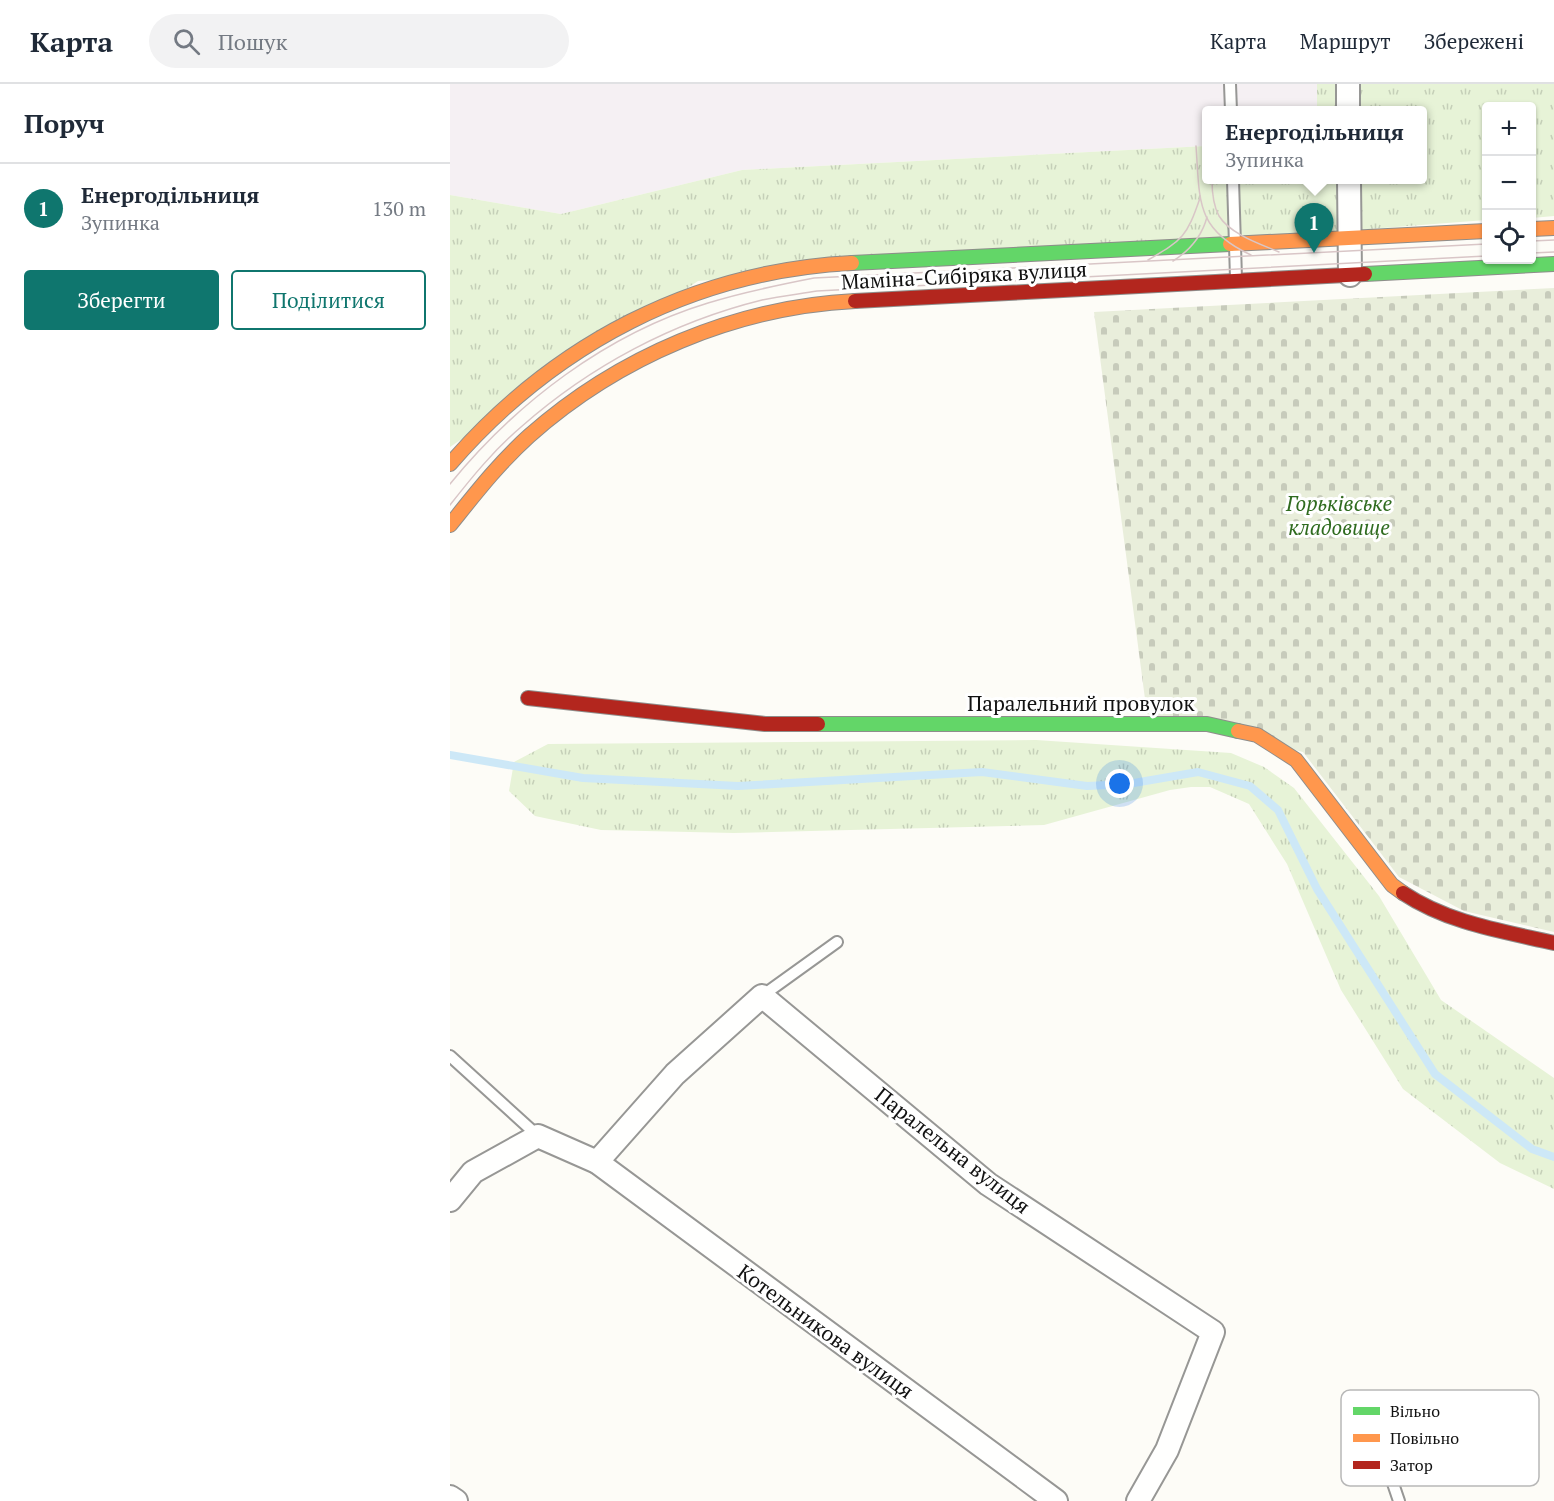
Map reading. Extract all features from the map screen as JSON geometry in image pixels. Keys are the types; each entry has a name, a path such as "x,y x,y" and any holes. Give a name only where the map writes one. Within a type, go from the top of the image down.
{"main road":[{"path":"1536,229 1554,228"},
{"name":"Маміна-Сибіряка вулиця","path":"450,464 503,408 548,371 596,340 648,313 701,291 746,278 812,265 1482,231"},
{"name":"Маміна-Сибіряка вулиця","path":"450,525 490,475 529,437 571,403 625,368 664,348 714,328 766,313 819,303 1554,264"},
{"name":"Паралельний провулок","path":"528,698 765,724 1207,724 1257,735 1296,760 1392,885 1424,907 1461,921 1554,943"}],"street":[{"path":"1348,84 1348,106"},
{"path":"1349,184 1350,276"},
{"path":"597,1162 675,1074 762,996"},
{"name":"Паралельна вулиця","path":"762,996 988,1184 1213,1332 1167,1450 1138,1501"},
{"path":"450,1200 473,1172 538,1136"},
{"name":"Котельникова вулиця","path":"538,1136 597,1162 1056,1501"},
{"path":"450,1497 456,1501"}],"lane":[{"path":"1230,84 1231,106"},
{"path":"1233,184 1236,281"},
{"path":"762,996 837,942"},
{"path":"450,1056 538,1136"},
{"path":"1394,1486 1400,1501"}],"shaded area":[{"path":"450,84 1317,84 1317,106 1202,106 1202,146 742,170 561,214 450,195"}],"green space":[{"path":"1317,84 1554,84 1554,216 1536,218 1536,102 1482,102 1482,220 698,281 450,447 450,195 561,214 742,170 1202,146 1202,184 1427,184 1427,106 1317,106"},
{"name":"Горьківське кладовище","path":"1554,288 1554,932 1464,911 1399,877 1303,752 1147,714 1094,312"},
{"path":"1036,740 1231,753 1264,767 1294,788 1379,896 1441,1000 1554,1078 1554,1189 1500,1163 1403,1089 1341,990 1287,864 1249,804 1210,787 1170,790 1044,825 734,833 601,830 535,816 509,791 514,762 548,744"}],"waterway":[{"path":"450,755 583,778 738,786 982,772 1087,786 1128,784 1198,772 1250,786 1278,810 1317,889 1435,1074 1532,1149 1554,1157"}],"tram line":[{"path":"1196,146 1200,198 1210,224 1219,235 1251,255"},
{"path":"1212,184 1215,207 1224,222 1246,238 1279,252"},
{"path":"1148,260 1182,236 1200,198"},
{"path":"1173,261 1194,242 1207,217"},
{"path":"1536,241 1554,240"},
{"path":"450,484 476,454 534,399 599,353 670,316 734,295 814,278 1482,244"},
{"path":"1536,253 1554,252"},
{"path":"450,505 511,436 575,385 604,366 665,334 729,309 762,300 817,291 1482,256"}],"traffic: fast":[{"path":"852,263 1230,244"},
{"path":"1365,274 1554,264"},
{"path":"818,724 1207,724 1238,731"}],"traffic: slow":[{"path":"1536,229 1554,228"},
{"path":"1230,244 1482,231"},
{"path":"450,464 491,421 534,383 581,350 630,322 682,298 737,281 793,269 852,263"},
{"path":"450,525 497,468 529,436 601,382 640,360 680,341 766,314 810,305 855,301"},
{"path":"1238,731 1257,735 1296,760 1392,885 1403,893"}],"traffic: jam":[{"path":"855,301 1365,274"},
{"path":"528,698 765,724 818,724"},
{"path":"1403,893 1438,912 1457,919 1554,943"}],"place":[{"name":"Енергодільниця","path":"1314,253"}]}
